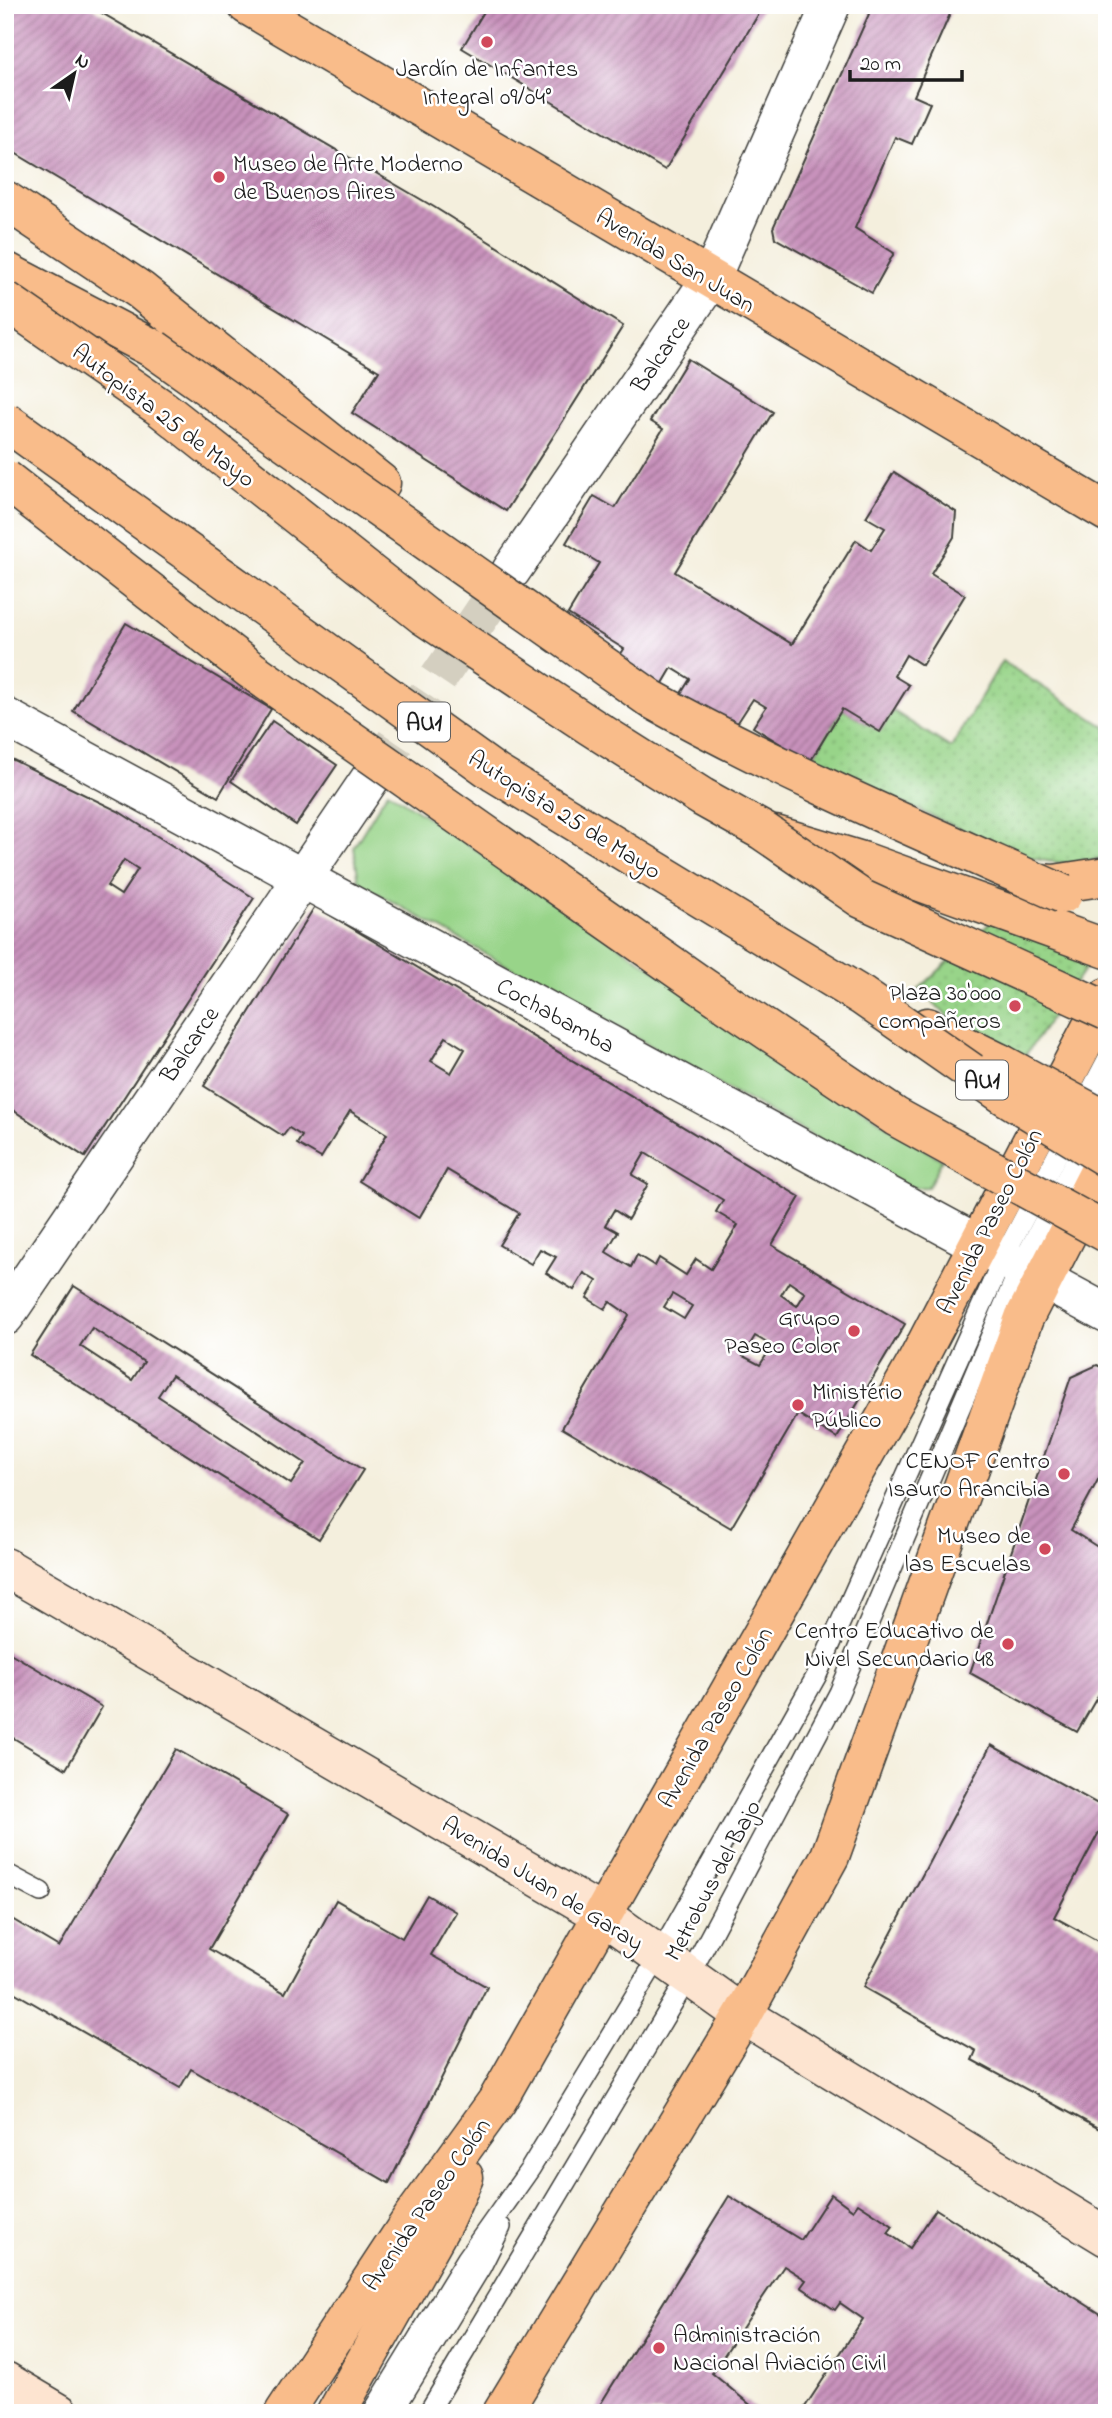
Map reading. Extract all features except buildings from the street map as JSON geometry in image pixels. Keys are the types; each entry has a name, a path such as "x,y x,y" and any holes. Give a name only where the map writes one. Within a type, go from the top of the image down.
{"main road":[{"name":"Avenida San Juan","path":"247,5 710,281 1107,512"},
{"path":"5,200 140,290 381,483 490,578 577,665 620,700 707,755 799,803 902,847 977,874 1018,882 1054,884 1107,876"},
{"path":"5,271 154,349 651,699 738,747 828,790 1063,894 1107,907"},
{"name":"Autopista 25 de Mayo","path":"5,300 161,408 424,616 646,762 763,831 862,899 1107,1011"},
{"name":"Autopista 25 de Mayo","path":"5,421 495,773 862,996 1004,1095 1107,1157"},
{"path":"5,479 251,670 703,987 897,1117 1107,1233"},
{"path":"763,831 865,863 1107,949"},
{"path":"862,996 1000,1063 1107,1121"},
{"name":"Avenida Paseo Colón","path":"502,2413 743,2015 830,1856 1020,1331 1011,1262 1107,997"},
{"name":"Avenida Paseo Colón","path":"284,2413 413,2217 497,2101 914,1367 1107,1157"},
{"name":"Avenida Juan de Garay","path":"5,1567 603,1915 743,2015 1107,2236"},
{"path":"336,2413 444,2219 497,2101"},
{"path":"5,2381 59,2413"}],"street":[{"name":"Balcarce","path":"511,571 710,281 831,5"},
{"name":"Cochabamba","path":"5,717 303,876 1107,1314"},
{"name":"Balcarce","path":"5,1316 374,773"}],"lane":[{"name":"Metrobus del Bajo","path":"372,2413 467,2258 674,1966 817,1675 1107,1060"},
{"name":"Metrobus del Bajo","path":"428,2413 674,1966 839,1693 988,1345 1011,1262 1107,1100"},
{"path":"5,1873 41,1892"},
{"name":"Metrobus del Bajo","path":"392,2413 481,2267 530,2169"}],"green space":[{"path":"1002,661 1107,728 1107,856 1085,862 1062,863 1017,854 810,762 842,709 880,731 893,711 951,748"},
{"path":"388,791 942,1160 928,1187 906,1188 359,883 354,847"},
{"path":"1008,906 1098,950 1011,1076 919,989"}],"tunnel":[{"path":"374,773 511,571"}],"place":[{"name":"Jardín de Infantes Integral 09/04°","path":"487,42"},
{"name":"Museo de Arte Moderno de Buenos Aires","path":"219,177"},
{"name":"Plaza 30'000 compañeros","path":"1015,1006"},
{"name":"Grupo Paseo Color","path":"854,1331"},
{"name":"Ministério Público","path":"798,1405"},
{"name":"CENOF Centro Isauro Arancibia","path":"1064,1474"},
{"name":"Museo de las Escuelas","path":"1045,1549"},
{"name":"Centro Educativo de Nivel Secundario 48","path":"1008,1644"},
{"name":"Administración Nacional Aviación Civil","path":"659,2348"}]}
